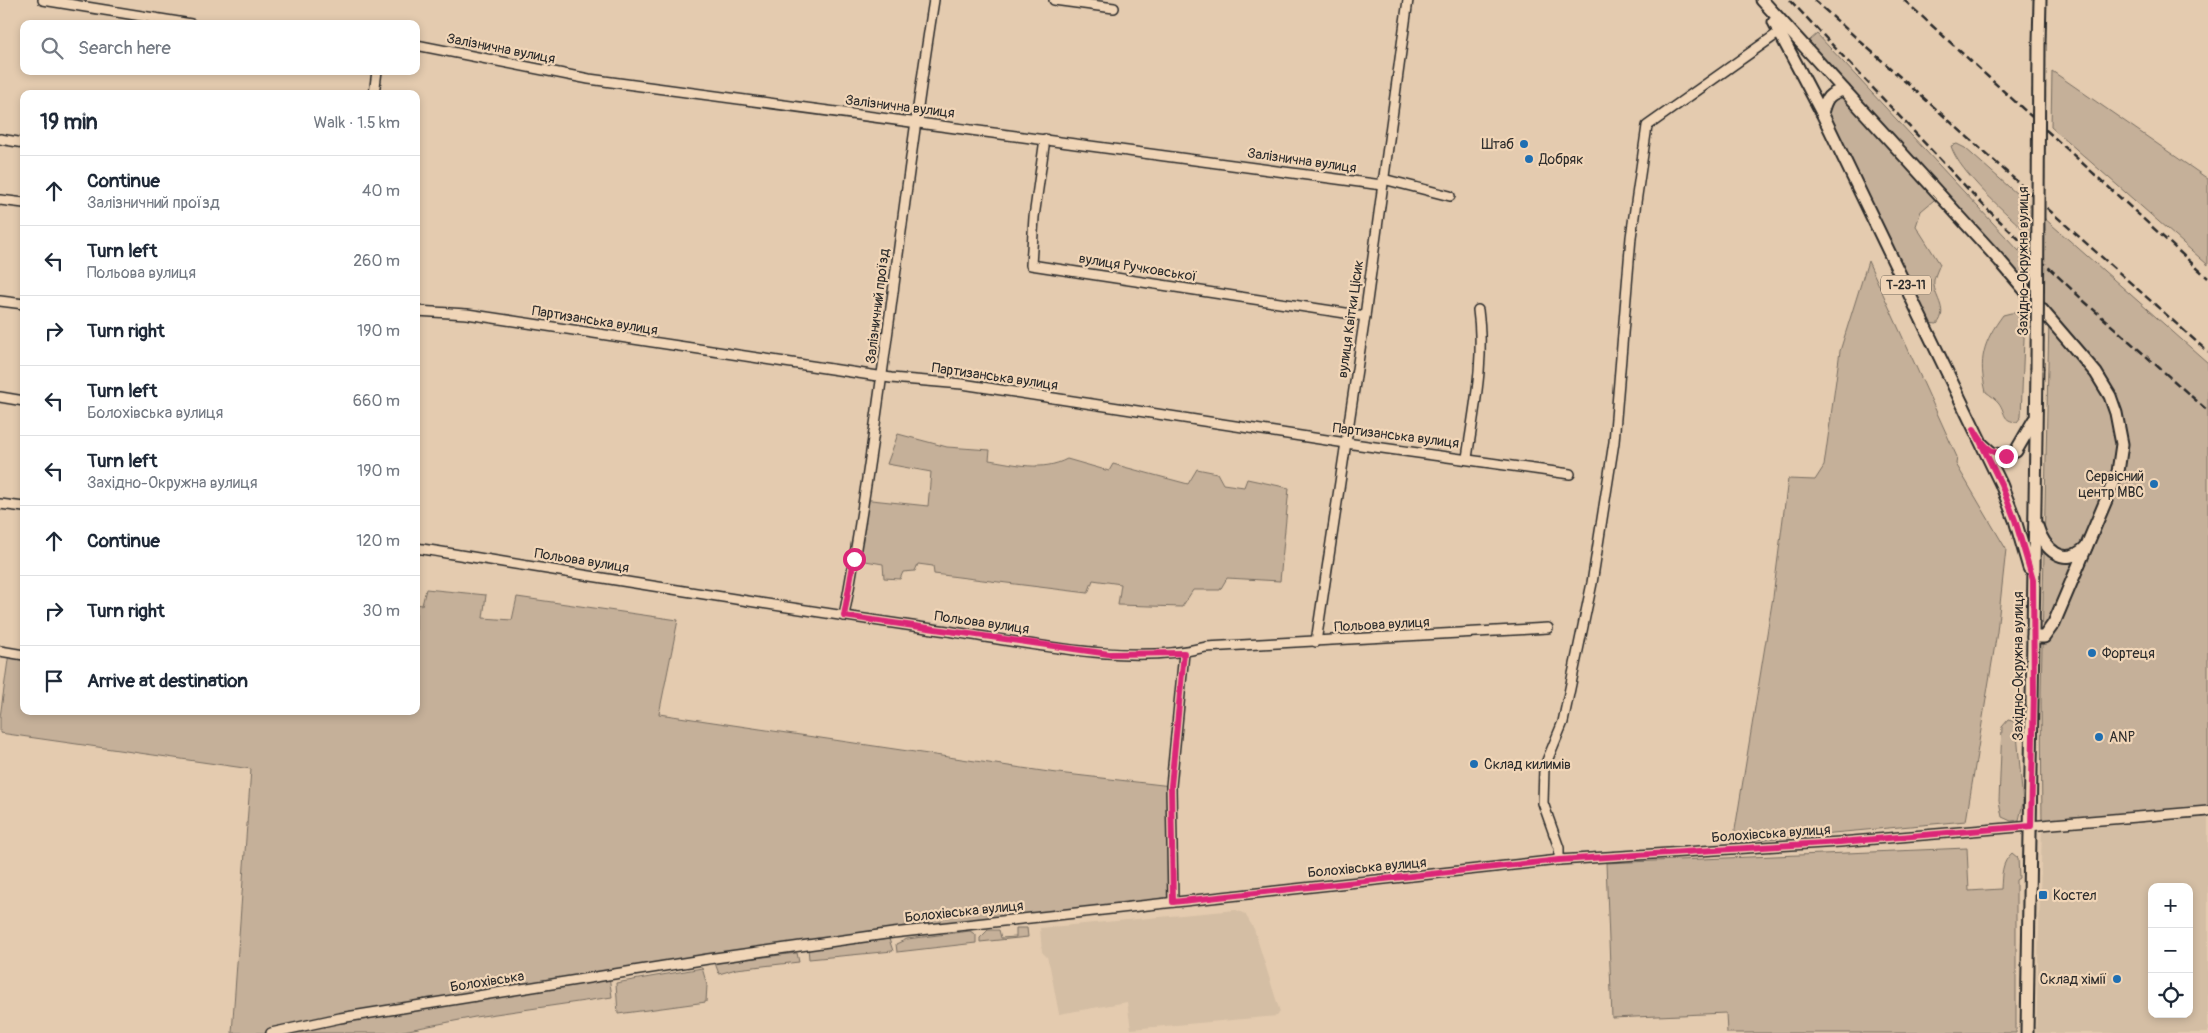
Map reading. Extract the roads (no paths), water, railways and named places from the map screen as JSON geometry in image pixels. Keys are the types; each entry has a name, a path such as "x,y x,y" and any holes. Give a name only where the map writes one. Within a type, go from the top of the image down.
{"main road":[{"name":"Т-23-11","path":"1761,0 1784,29 1844,90 2000,261 2096,373 2116,413 2120,431 2121,457 2118,472 2047,634 2033,637"},
{"name":"Західно-Окружна вулиця","path":"2027,1033 2031,875 2040,0"},
{"name":"Т-23-11","path":"1784,29 2001,484 2015,520 2033,580"},
{"path":"1822,112 1825,100 1832,93 1844,90"},
{"path":"1974,429 1984,447 1992,453 2006,456 2016,451 2036,416"},
{"path":"2035,509 2042,539 2052,552 2067,556 2081,552 2086,547"}],"street":[{"path":"43,0 166,20"},
{"name":"Залізничний проїзд","path":"844,616 881,377 915,121 934,0"},
{"path":"1054,0 1114,8"},
{"name":"вулиця Квітки Цісик","path":"1316,642 1365,316 1408,0"},
{"path":"1559,860 1560,848 1543,803 1544,768 1563,722 1592,583 1614,442 1630,237 1647,126 1784,29"},
{"name":"Залізнична вулиця","path":"420,46 589,79 1383,182 1450,196"},
{"path":"373,75 376,84"},
{"path":"375,90 377,75"},
{"path":"0,139 20,142"},
{"name":"вулиця Ручковської","path":"1045,139 1034,217 1031,265 1365,316"},
{"path":"0,200 20,202"},
{"path":"0,301 20,304"},
{"path":"1467,458 1476,402 1480,360 1481,332 1478,310"},
{"name":"Партизанська вулиця","path":"420,311 467,314 881,377 962,384 1346,443 1467,458 1570,474"},
{"path":"0,397 20,400"},
{"path":"0,504 20,506"},
{"name":"Польова вулиця","path":"420,549 844,616 1109,654 1184,653 1206,647 1548,628"},
{"path":"0,651 20,654"},
{"path":"1173,902 1171,786 1184,653"},
{"name":"Болохівська вулиця","path":"708,959 883,934 1559,860 1831,843 2208,811"},
{"name":"Болохівська","path":"271,1033 340,1018 708,959"}],"railway":[{"path":"1790,0 1984,206 2085,302 2208,411"},
{"path":"1814,0 2208,352"},
{"path":"1904,0 2208,278"}],"place":[{"name":"Штаб","path":"1524,144"},
{"name":"Добряк","path":"1529,159"},
{"name":"Сервісний центр МВС","path":"2154,484"},
{"name":"Фортеця","path":"2092,653"},
{"name":"ANP","path":"2099,737"},
{"name":"Склад килимів","path":"1474,764"},
{"name":"Костел","path":"2043,895"},
{"name":"Склад хімії","path":"2117,979"}]}
